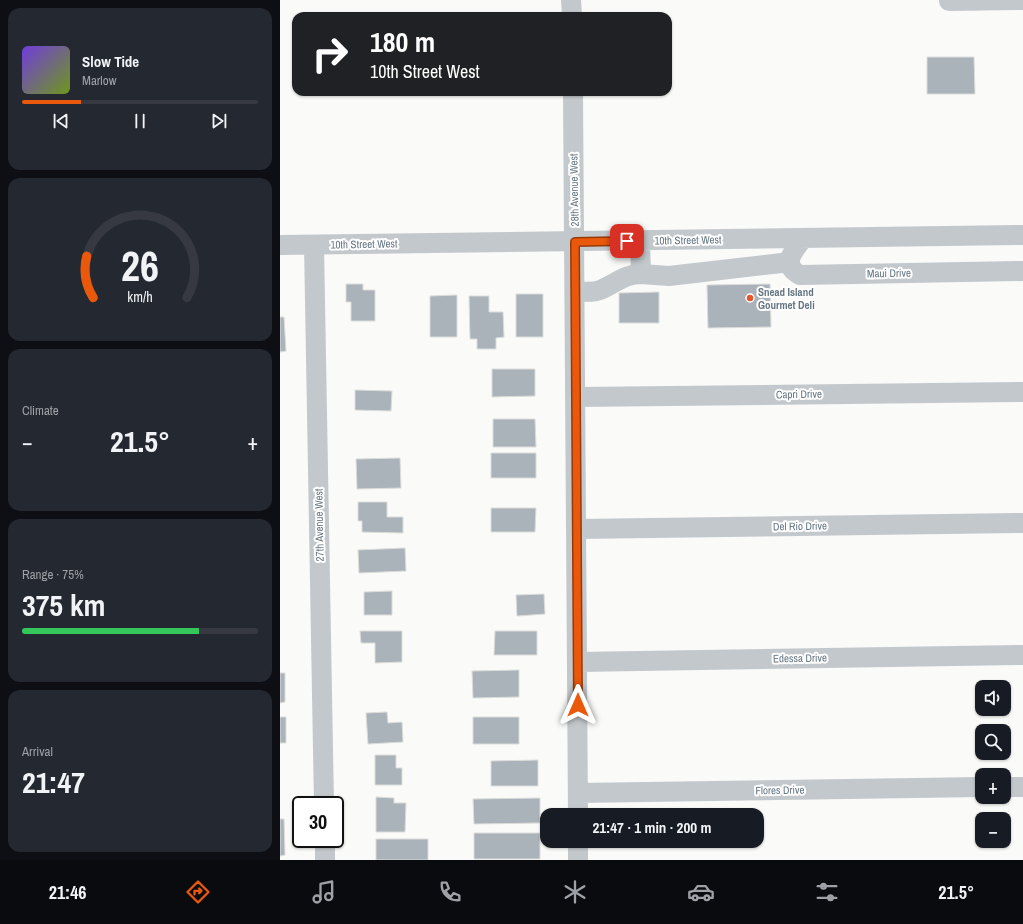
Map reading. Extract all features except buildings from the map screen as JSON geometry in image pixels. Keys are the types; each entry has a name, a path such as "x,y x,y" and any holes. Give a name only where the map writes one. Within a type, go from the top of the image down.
{"street":[{"path":"572,0 572,12"},
{"path":"949,2 1023,0"},
{"name":"28th Avenue West","path":"573,96 578,808"},
{"name":"10th Street West","path":"280,245 1023,235"},
{"path":"575,292 599,291 631,274 669,276 790,262 792,252 802,238"},
{"path":"640,241 641,274"},
{"name":"27th Avenue West","path":"314,245 324,796"},
{"name":"Maui Drive","path":"790,262 792,268 800,275 1023,272"},
{"name":"Capri Drive","path":"576,397 1023,392"},
{"name":"Del Rio Drive","path":"577,529 1023,523"},
{"name":"Edessa Drive","path":"578,662 1023,655"},
{"path":"1011,787 1023,787"},
{"name":"Flores Drive","path":"578,793 975,788"},
{"path":"325,848 325,860"},
{"path":"578,848 578,860"}],"place":[{"name":"Snead Island Gourmet Deli","path":"750,298"}],"route":[{"path":"578,705 575,242 627,241"}]}
